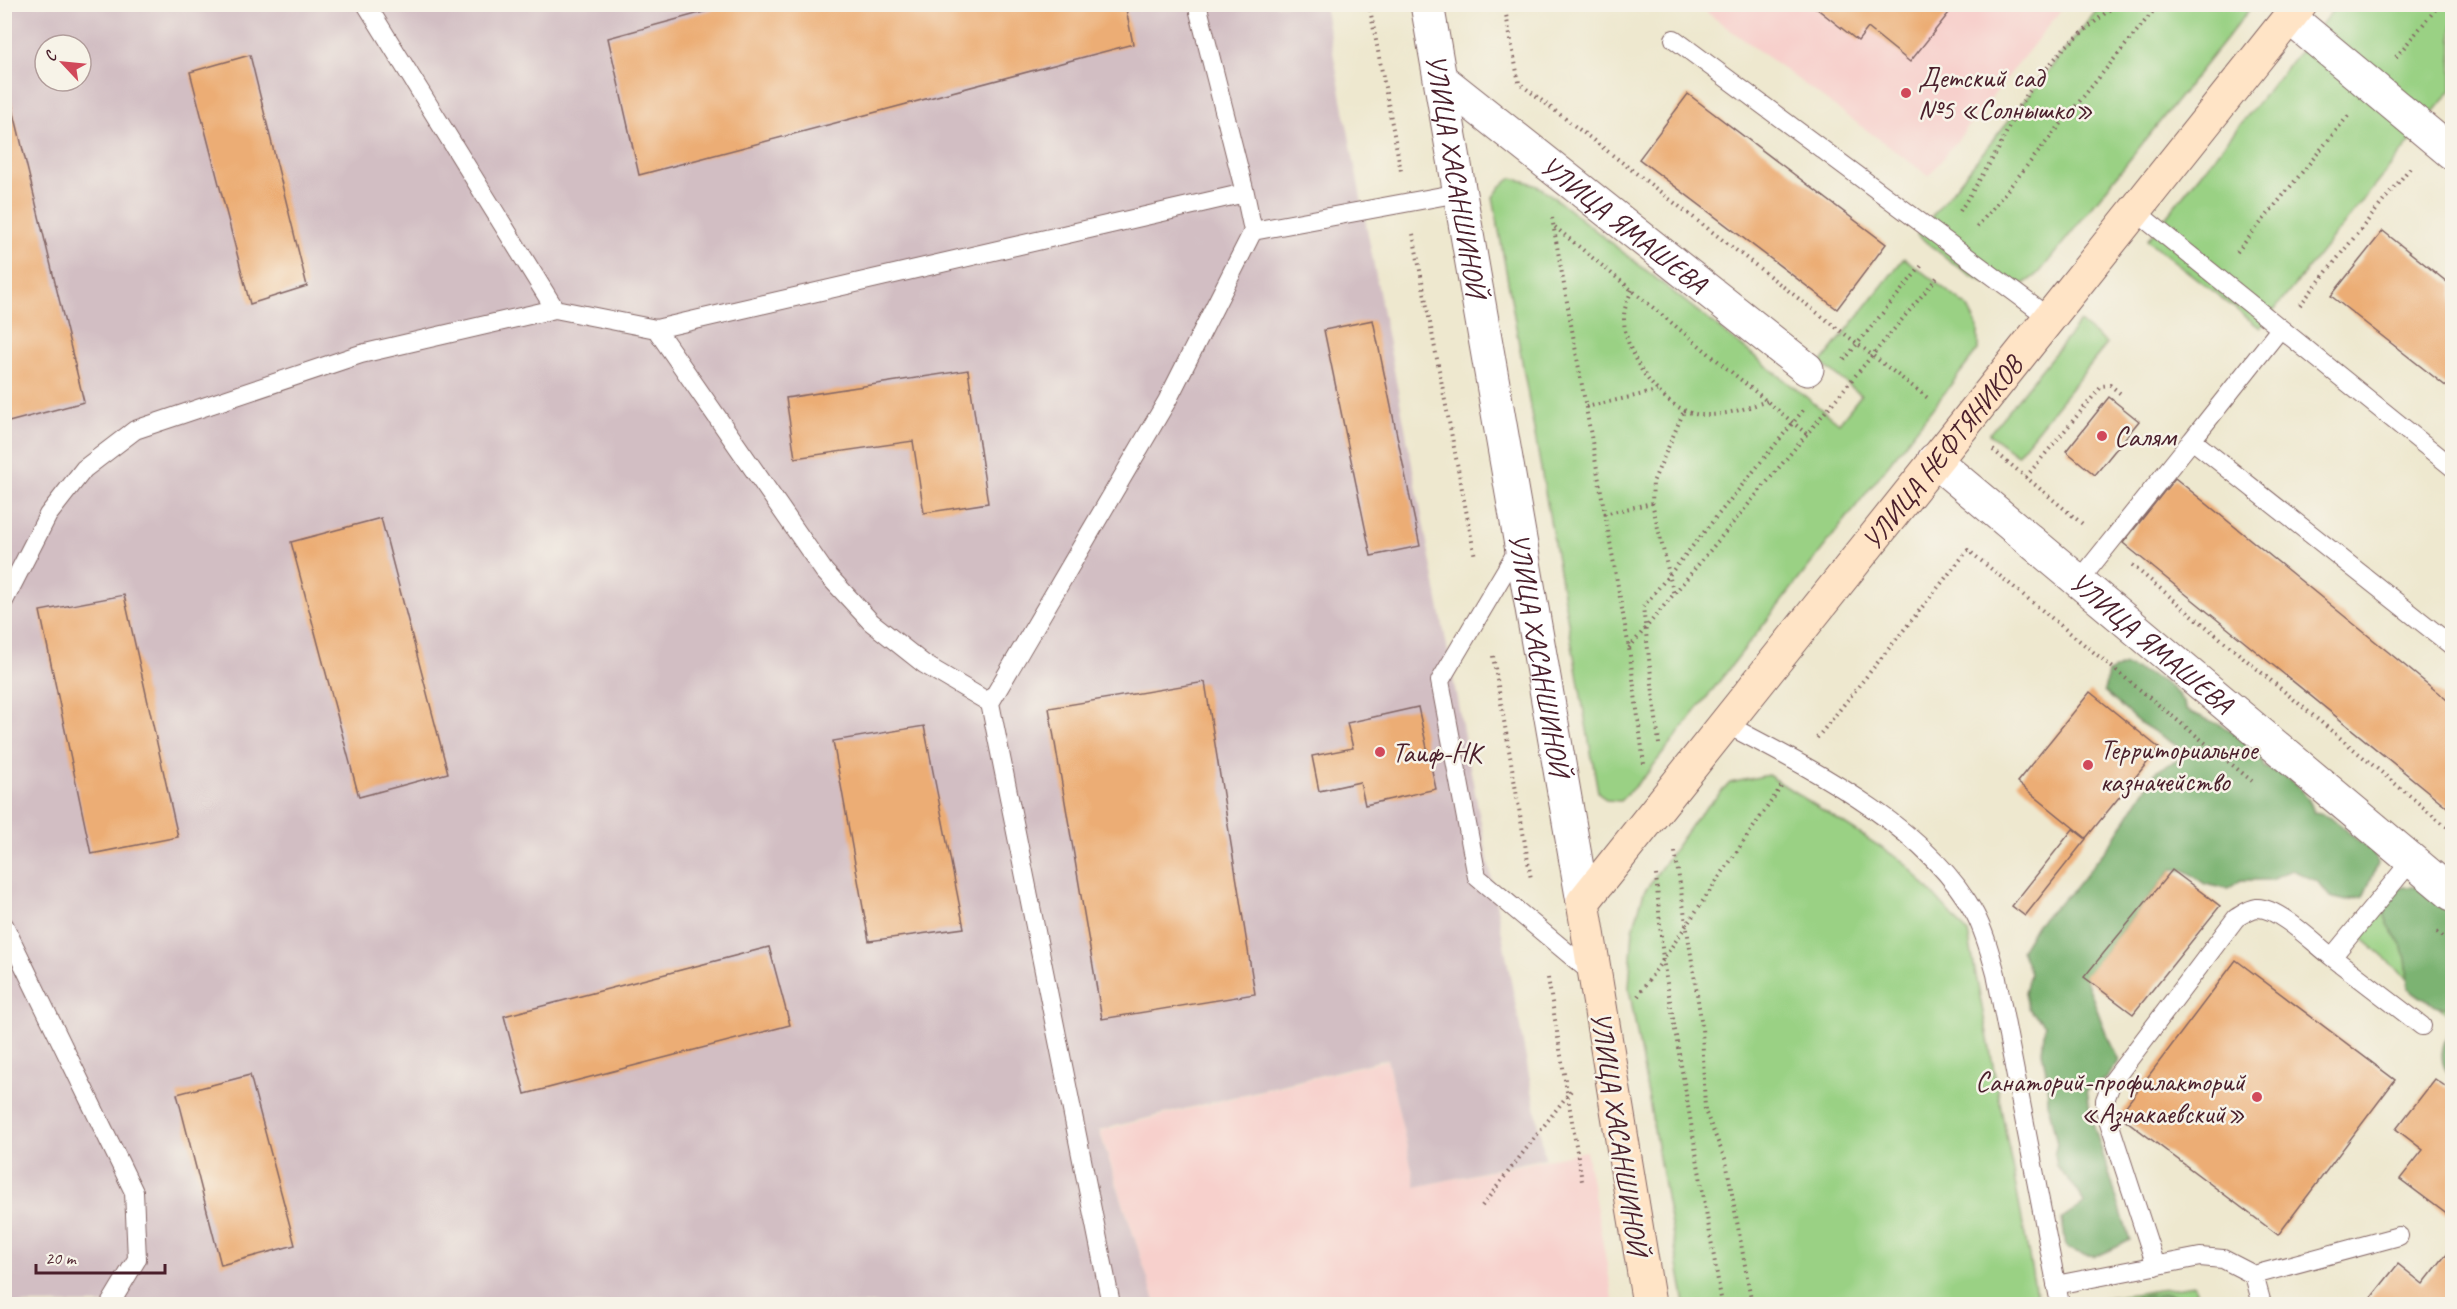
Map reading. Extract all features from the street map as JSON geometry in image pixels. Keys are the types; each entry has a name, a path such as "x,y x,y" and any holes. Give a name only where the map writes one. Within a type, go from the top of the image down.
{"street":[{"name":"УЛИЦА ХАСАНШИНОЙ","path":"1427,4 1522,542 1649,1305"},
{"path":"2294,11 2372,86 2443,146"},
{"name":"УЛИЦА НЕФТЯНИКОВ","path":"1583,902 2294,11"},
{"name":"УЛИЦА ЯМАШЕВА","path":"1442,80 1807,369"},
{"name":"УЛИЦА ЯМАШЕВА","path":"1934,460 2452,894"}],"lane":[{"path":"366,4 555,309"},
{"path":"1111,1305 990,703 1167,400 1253,231 1197,4"},
{"path":"1674,39 2049,317"},
{"path":"4,601 48,515 84,469 135,430 361,354 555,309 656,329 1245,193"},
{"path":"1253,231 1459,193"},
{"path":"2134,210 2452,467"},
{"path":"656,329 824,571 872,622 924,664 990,703"},
{"path":"2079,581 2280,329"},
{"path":"2192,440 2452,646"},
{"path":"1522,542 1440,681 1477,877 1594,975"},
{"path":"1724,723 1829,779 1862,801 1934,860 1974,913 1984,932 1996,974 2060,1305"},
{"path":"2332,957 2411,861"},
{"path":"2156,1266 2105,1110 2105,1100 2112,1082 2236,918 2246,912 2265,909 2277,914 2422,1026"},
{"path":"4,925 134,1192 137,1258 110,1305"},
{"path":"2056,1285 2211,1257 2223,1259 2254,1275 2399,1236"},
{"path":"2254,1275 2262,1305"}],"path":[{"path":"1370,4 1403,178"},
{"path":"1504,4 1519,83 1929,399"},
{"path":"1629,648 1808,435 2159,4"},
{"path":"2217,277 2440,4"},
{"path":"2280,329 2443,146"},
{"path":"1412,224 1484,606"},
{"path":"1722,1305 1663,960 1651,818 1629,648 1555,227 1808,435"},
{"path":"1632,290 1623,318 1628,338 1641,366 1657,391 1684,411 1702,415 1720,414 1767,401"},
{"path":"2026,477 2102,386 2110,385 2121,394"},
{"path":"1586,407 1657,391"},
{"path":"1674,595 1652,503 1653,482 1684,411"},
{"path":"1985,443 2452,831"},
{"path":"1604,514 1652,503"},
{"path":"1812,744 1968,550 2256,785"},
{"path":"1633,1003 1788,778"},
{"path":"2436,931 2452,944"},
{"path":"1482,1206 1575,1086"}],"shaded area":[{"path":"5,5 1324,5 1545,1158 1416,1187 1387,1059 1099,1130 1156,1304 5,1304"},
{"name":"Детский сад №5 «Солнышко»","path":"1701,5 2065,5 1929,176 1702,9"},
{"path":"1387,1060 1416,1187 1586,1151 1614,1304 1156,1304 1100,1131"}],"green space":[{"path":"2101,5 2253,5 2040,272 2021,285 2008,288 1994,286 1966,272 1917,235"},
{"path":"2337,5 2452,5 2452,90 2260,328 2147,240"},
{"path":"1512,178 1543,189 1839,423 1861,395 1821,363 1904,258 1967,306 1978,328 1978,350 1646,775 1620,801 1606,800 1598,792 1493,197 1501,186"},
{"path":"2080,322 2107,344 2017,455 1989,434"},
{"path":"2124,665 2152,676 2170,687 2177,693 2186,710 2243,738 2253,746 2264,767 2281,774 2301,789 2314,813 2332,819 2358,841 2373,850 2378,864 2363,897 2347,901 2330,897 2317,881 2292,870 2272,880 2241,880 2228,889 2205,884 2185,870 2172,869 2085,977 2106,1034 2119,1061 2106,1079 2087,1089 2091,1117 2130,1240 2105,1253 2092,1256 2066,1247 2062,1219 2084,1204 2079,1192 2056,1166 2054,1155 2057,1144 2048,1103 2047,1077 2042,1051 2045,1024 2028,1008 2025,992 2030,973 2021,950 2037,924 2074,889 2112,842 2157,770 2178,760 2181,752 2176,745 2137,721 2104,691 2108,673"},
{"path":"1768,775 1904,862 1968,933 2038,1304 1685,1304 1629,988 1633,929 1644,892 1696,818 1730,783"},
{"path":"2404,887 2421,887 2452,904 2452,1007 2434,1005 2408,988 2405,955 2388,924 2385,912 2392,891"},
{"path":"2384,902 2452,957 2452,1018 2356,933"},
{"path":"2452,1025 2452,1078 2444,1066 2442,1053"},
{"path":"2194,1285 2200,1304 2077,1304 2077,1302"},
{"path":"2166,1294 2189,1296 2194,1304 2122,1304 2135,1297"}],"building":[{"path":"733,4 1125,4 1133,44 639,175 608,38"},
{"path":"1811,4 1956,4 1910,62 1868,28 1858,41"},
{"path":"250,55 307,286 250,304 190,72"},
{"path":"5,76 84,402 5,423"},
{"path":"1688,94 1886,244 1837,309 1639,159"},
{"path":"2383,231 2452,286 2452,391 2331,296"},
{"path":"1373,320 1420,546 1371,556 1324,330"},
{"path":"968,370 988,503 924,513 913,441 795,458 786,398"},
{"name":"Салям","path":"2109,397 2139,421 2095,475 2066,451"},
{"path":"2175,478 2452,704 2452,811 2123,543"},
{"path":"381,518 448,773 359,797 291,542"},
{"path":"124,595 178,837 91,854 40,611"},
{"path":"1205,682 1255,994 1102,1019 1049,708"},
{"name":"Территориальное казначейство","path":"2090,692 2159,748 2086,838 2017,782"},
{"name":"Таиф-НК","path":"1418,707 1436,789 1365,805 1360,782 1319,791 1312,756 1353,748 1347,723"},
{"path":"924,726 964,928 869,941 833,741"},
{"path":"2073,829 2086,839 2025,916 2012,906"},
{"path":"2172,870 2220,906 2133,1014 2084,977"},
{"path":"769,947 790,1025 525,1094 504,1016"},
{"name":"Санаторий-профилакторий «Азнакаевский»","path":"2236,960 2395,1080 2278,1235 2119,1115"},
{"path":"250,1075 295,1245 221,1265 177,1094"},
{"path":"2435,1079 2452,1091 2452,1218 2400,1179 2423,1150 2396,1129"},
{"path":"2452,1247 2452,1304 2366,1304 2398,1264 2423,1284"}],"place":[{"name":"Детский сад №5 «Солнышко»","path":"1906,93"},
{"name":"Салям","path":"2102,436"},
{"name":"Таиф-НК","path":"1380,752"},
{"name":"Территориальное казначейство","path":"2088,765"},
{"name":"Санаторий-профилакторий «Азнакаевский»","path":"2257,1097"}]}
